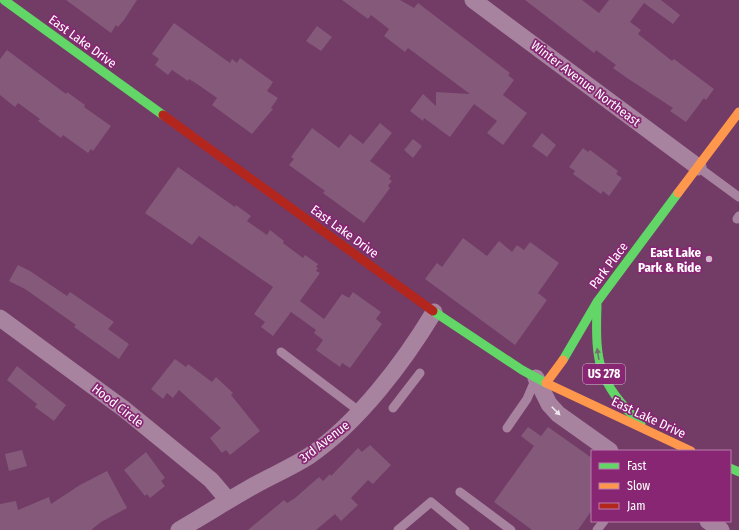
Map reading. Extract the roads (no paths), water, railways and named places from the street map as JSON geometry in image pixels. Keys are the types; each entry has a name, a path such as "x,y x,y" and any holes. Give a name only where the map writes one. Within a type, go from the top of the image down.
{"main road":[{"name":"East Lake Drive","path":"4,0 434,312 541,380 689,450"},
{"name":"US 278","path":"698,167 739,112"},
{"name":"Park Place","path":"541,380 559,367 597,302 698,167"},
{"name":"US 278","path":"597,302 596,339 599,363 611,392 648,432"}],"street":[{"name":"Winter Avenue Northeast","path":"473,0 698,167"},
{"name":"3rd Avenue","path":"179,530 228,500 309,456 348,424 382,385 422,331 434,312"},
{"name":"Hood Circle","path":"0,318 124,408 211,480 228,500"},
{"path":"541,380 549,404 558,414 609,450"},
{"path":"709,522 721,530"}],"lane":[{"path":"698,167 739,197"},
{"path":"281,352 359,411"},
{"path":"393,408 420,373"},
{"path":"507,428 541,380"},
{"path":"460,492 511,530"},
{"path":"398,530 431,502 465,530"},
{"path":"597,530 603,522"}],"place":[{"name":"East Lake Park & Ride","path":"709,259"}]}
